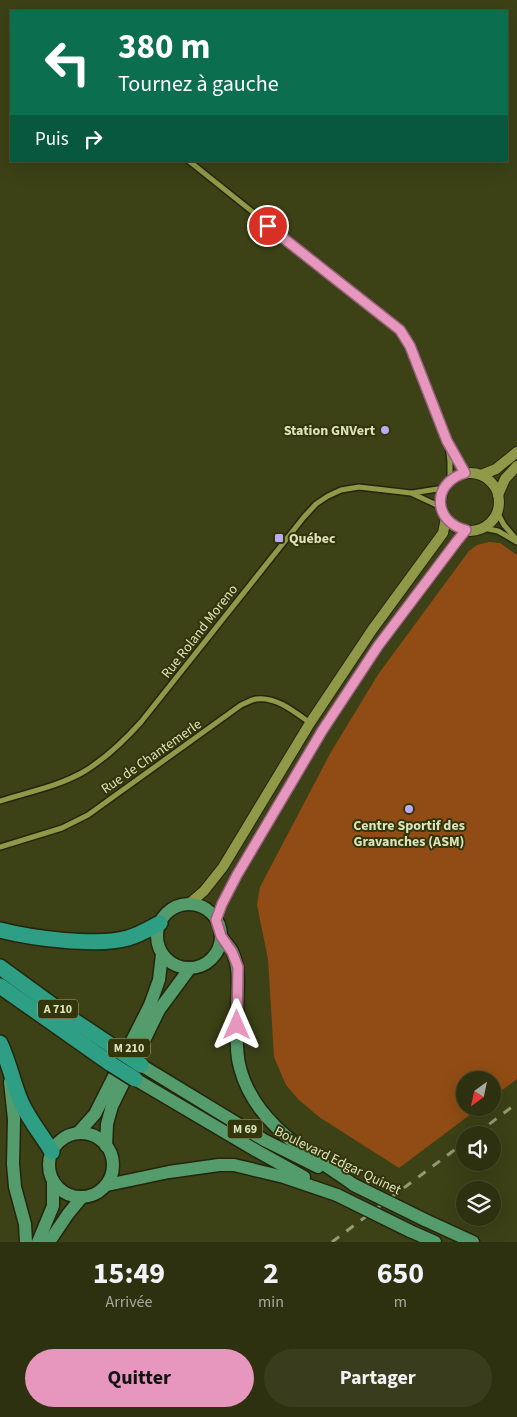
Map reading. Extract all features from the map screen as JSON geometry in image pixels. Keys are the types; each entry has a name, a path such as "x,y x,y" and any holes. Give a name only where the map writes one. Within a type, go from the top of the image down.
{"highway":[{"path":"0,930 39,938 104,941 127,938 145,932 160,923"},
{"name":"A 710","path":"0,967 118,1050 138,1072"},
{"name":"A 710","path":"0,986 111,1064 138,1072"},
{"path":"0,1043 8,1059 21,1101 30,1119 52,1152"}],"main road":[{"path":"481,475 496,469 517,452"},
{"path":"498,495 494,486 481,475 465,473 447,484 441,497 441,506 446,518 452,524 466,530 482,528 488,524 497,512 498,495 505,479 517,466"},
{"path":"189,904 204,891 223,867 310,723 372,630 443,533 446,518"},
{"path":"216,920 237,875 322,731 378,646 466,530"},
{"path":"221,936 215,954 200,966 190,968 170,962 162,954 158,944 157,933 164,915 180,905 189,904 205,909 216,920 221,936 232,952 238,967 237,1048 240,1068 249,1092 259,1109 274,1127 354,1185"},
{"name":"M 210","path":"78,1134 95,1114 150,1005 159,980 162,954"},
{"name":"M 210","path":"106,1146 107,1124 112,1106 159,1010 190,968"},
{"path":"8,1059 14,1119 13,1164 15,1187 25,1224 26,1242"},
{"name":"Boulevard Edgar Quinet","path":"138,1072 264,1140 473,1242"},
{"name":"M 69","path":"138,1072 257,1151 337,1195 435,1242"},
{"path":"38,1242 53,1206 53,1181 49,1162 52,1152 62,1139 78,1134 94,1136 106,1146 112,1155 112,1176 100,1192 91,1196 82,1198 65,1193 53,1181"},
{"path":"107,1185 169,1172 219,1165 234,1165 284,1177 337,1195"},
{"path":"50,1242 68,1214 82,1198"}],"street":[{"path":"190,162 400,330 410,346 447,441 465,473"},
{"path":"411,493 447,484 450,462 447,441"},
{"name":"Rue Roland Moreno","path":"0,801 72,777 94,765 120,744 141,722 288,536 316,504 341,490 359,487 411,493"},
{"path":"411,493 441,506"},
{"path":"497,512 504,525 517,541"},
{"path":"482,528 498,531 517,541"},
{"name":"Rue de Chantemerle","path":"0,847 62,828 88,814 241,705 256,699 270,700 288,708 310,723"}],"shaded area":[{"name":"Centre Sportif des Gravanches (ASM)","path":"489,542 500,543 517,555 517,1079 501,1091 501,1071 456,1071 456,1116 468,1116 399,1168 319,1117 298,1099 286,1085 274,1057 268,959 257,905 260,887 271,866 331,752 379,673 469,551 477,545"}],"railway":[{"path":"487,1126 517,1103"},
{"path":"332,1242 456,1149"}],"place":[{"name":"Station GNVert","path":"385,430"},
{"name":"Québec","path":"279,538"},
{"name":"Centre Sportif des Gravanches (ASM)","path":"409,809"}],"route":[{"path":"237,1025 238,967 232,952 221,936 220,927 216,920 222,904 237,875 322,731 378,646 466,530 452,524 446,518 441,506 444,488 450,480 457,475 465,473 447,441 410,346 400,330 268,226"}]}
